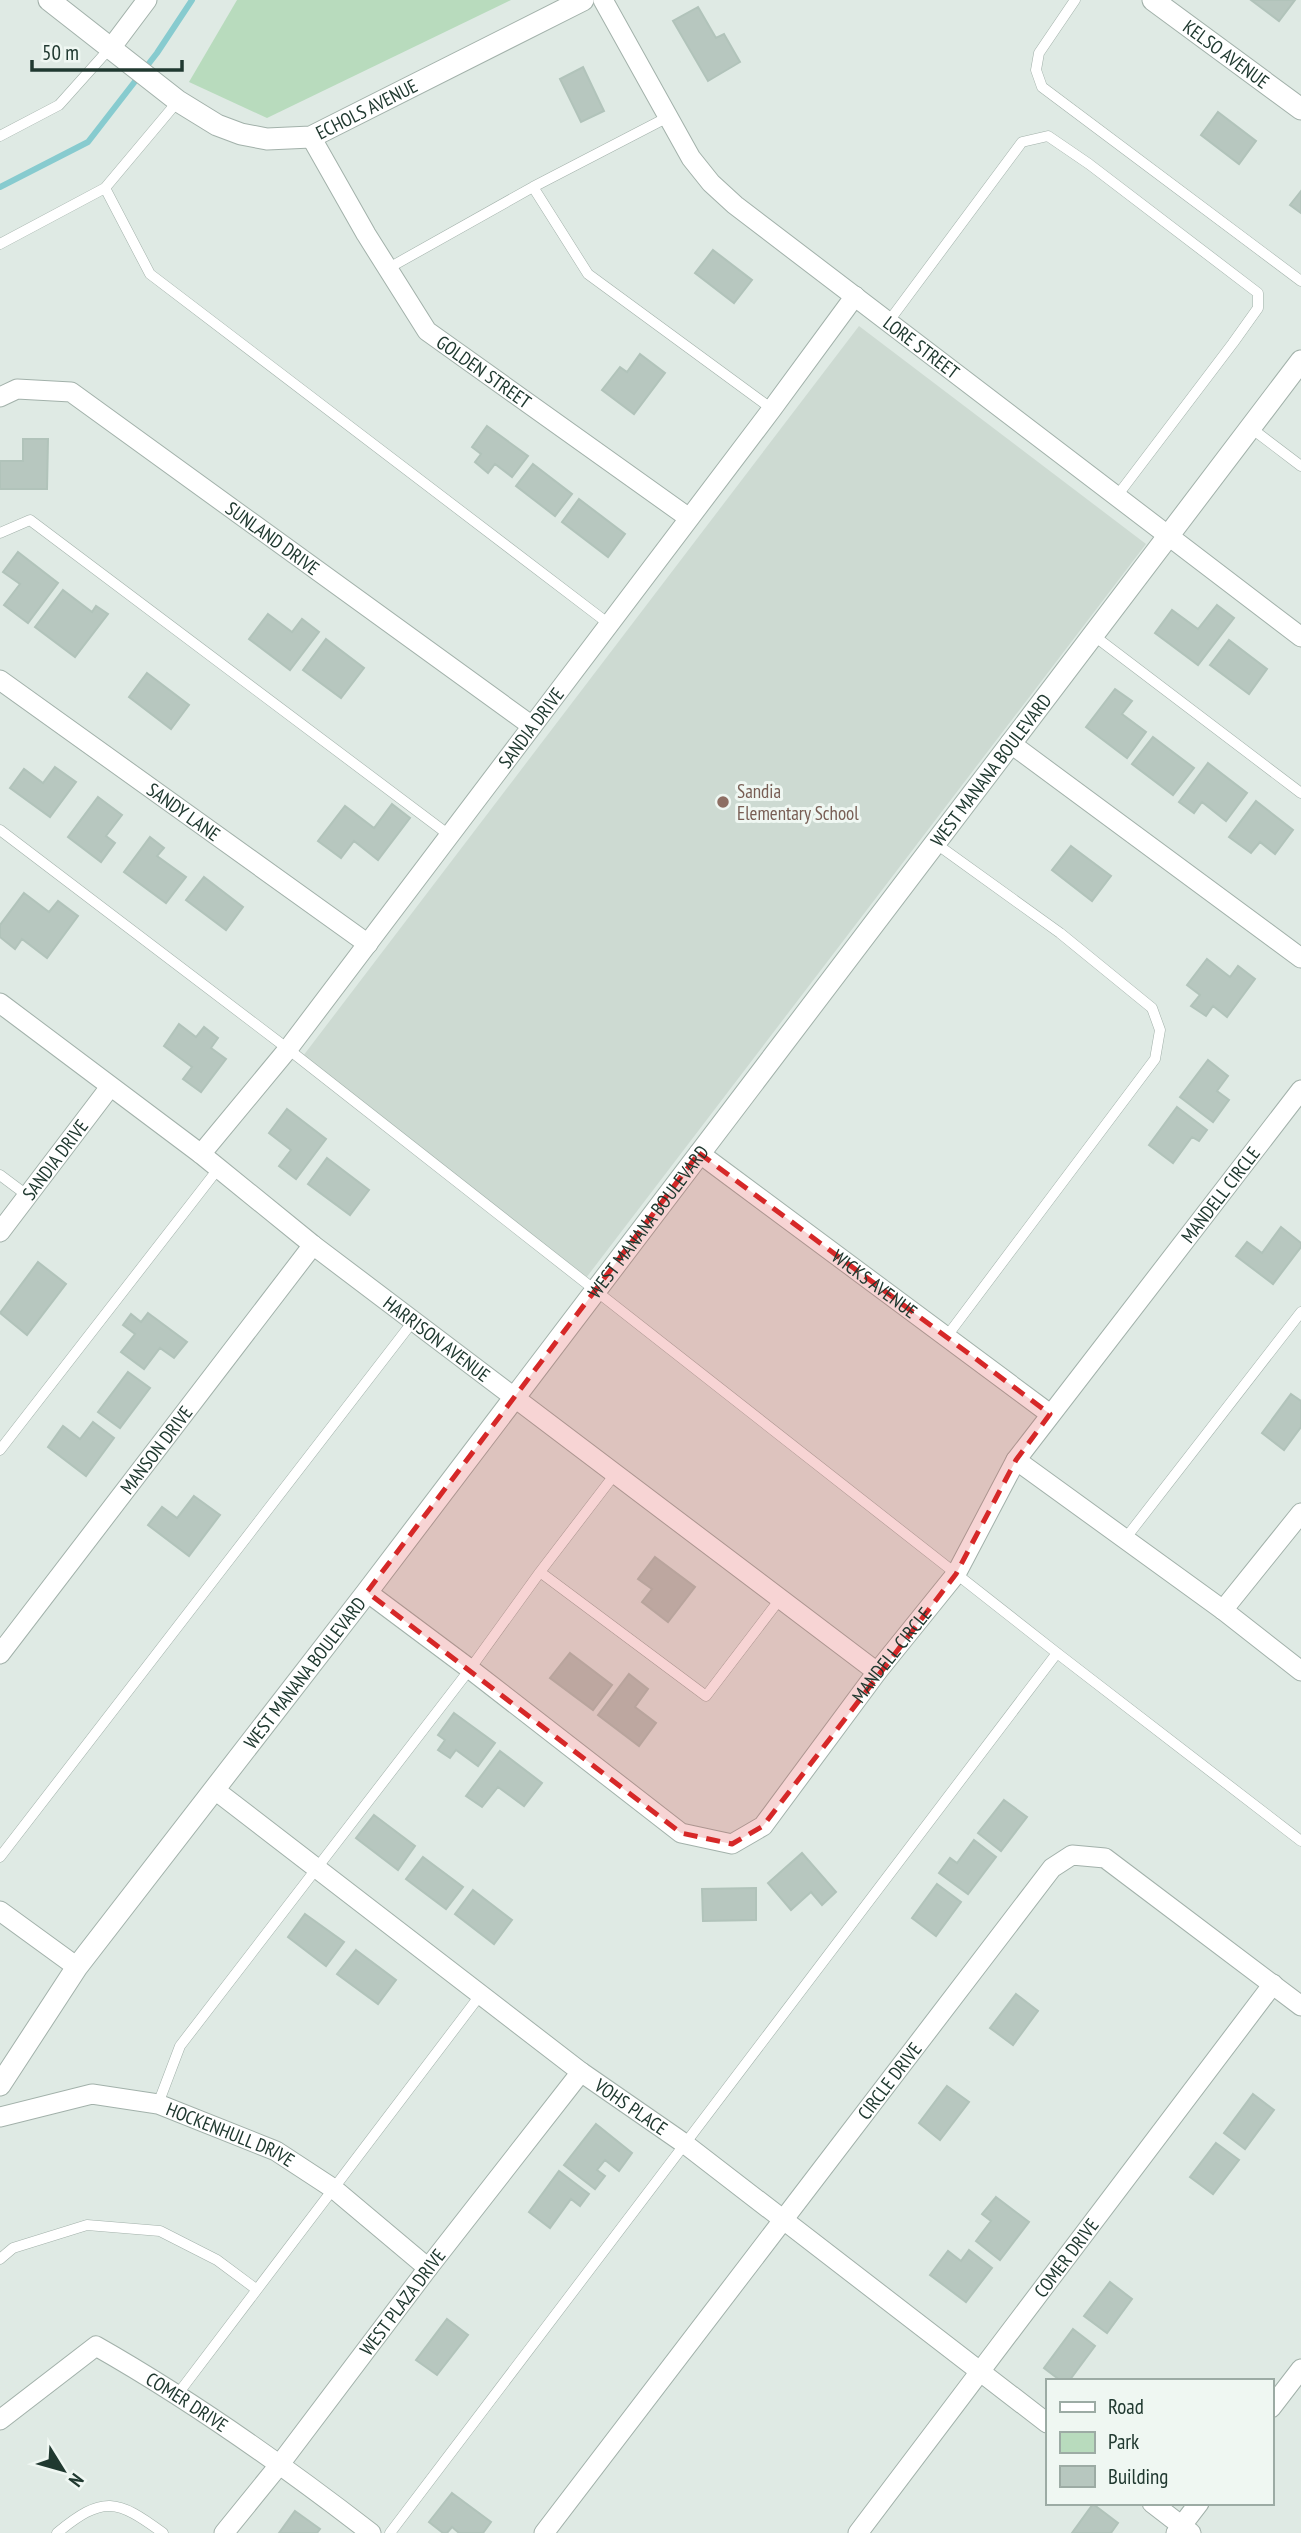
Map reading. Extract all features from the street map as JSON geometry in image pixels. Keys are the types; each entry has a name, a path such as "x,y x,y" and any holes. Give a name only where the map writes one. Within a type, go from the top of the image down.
{"street":[{"name":"ECHOLS AVENUE","path":"49,0 196,115 241,134 267,139 312,137 583,0"},
{"path":"111,48 147,0"},
{"name":"LORE STREET","path":"603,0 691,158 711,183 735,205 1301,637"},
{"name":"KELSO AVENUE","path":"1153,0 1301,109"},
{"name":"GOLDEN STREET","path":"312,137 366,234 427,331 689,518"},
{"name":"SANDIA DRIVE","path":"201,1154 288,1049 855,296"},
{"name":"WEST MANANA BOULEVARD","path":"0,2085 78,1967 367,1592 1301,362"},
{"name":"SUNLAND DRIVE","path":"0,397 17,389 71,392 532,726"},
{"name":"SANDY LANE","path":"0,680 368,944"},
{"path":"1010,743 1301,958"},
{"name":"HARRISON AVENUE","path":"0,1003 201,1154 313,1245 877,1672"},
{"name":"SANDIA DRIVE","path":"0,1232 110,1087"},
{"name":"MANDELL CIRCLE","path":"367,1592 681,1833 732,1844 763,1826 877,1672 956,1574 1016,1460 1301,1090"},
{"name":"WICKS AVENUE","path":"699,1153 1050,1414"},
{"name":"MANSON DRIVE","path":"0,1654 313,1245"},
{"path":"1016,1460 1223,1610 1301,1671"},
{"path":"1223,1610 1301,1513"},
{"name":"VOHS PLACE","path":"215,1790 315,1870 481,1993 581,2072 685,2144 1046,2422"},
{"name":"CIRCLE DRIVE","path":"544,2533 1052,1868 1072,1855 1105,1858 1301,2006"},
{"path":"0,1911 78,1967"},
{"name":"COMER DRIVE","path":"858,2533 1273,1984"},
{"name":"WEST PLAZA DRIVE","path":"225,2533 581,2072"},
{"name":"HOCKENHULL DRIVE","path":"0,2117 92,2094 158,2104 276,2151 334,2189 428,2268"},
{"name":"COMER DRIVE","path":"0,2420 96,2346 157,2381 280,2464 371,2533"},
{"path":"1273,2405 1301,2369"},
{"path":"1154,2505 1183,2531 1198,2505"}],"lane":[{"path":"1075,0 1039,54 1036,70 1041,87 1301,281"},
{"path":"0,136 59,105 111,48"},
{"path":"0,244 105,188 174,98"},
{"path":"387,269 533,187 668,117"},
{"path":"889,321 1022,142 1048,136 1100,172 1258,293 1258,308 1117,495"},
{"path":"533,187 588,274 772,409"},
{"path":"105,188 150,274 609,624"},
{"path":"1250,428 1301,466"},
{"path":"0,533 30,520 450,835"},
{"path":"1093,635 1301,793"},
{"path":"0,830 288,1049 1057,1653 1301,1841"},
{"path":"935,843 1060,933 1152,1008 1160,1031 1155,1059 947,1336"},
{"path":"0,1450 218,1169"},
{"path":"0,1175 28,1196"},
{"path":"1125,1539 1301,1312"},
{"path":"0,1857 414,1320"},
{"path":"158,2104 180,2046 470,1669 615,1475"},
{"path":"540,1572 706,1696 780,1599"},
{"path":"390,2533 1057,1653"},
{"path":"177,2395 481,1993"},
{"path":"0,2259 13,2248 87,2225 160,2231 217,2260 257,2289"},
{"path":"57,2533 81,2513 110,2505 136,2513 163,2533"}],"highlighted area":[{"path":"699,1153 1050,1414 1016,1460 956,1574 763,1826 732,1844 681,1833 367,1592"}],"shaded area":[{"name":"Sandia Elementary School","path":"859,326 1146,544 586,1278 300,1060"}],"green space":[{"path":"237,0 511,0 267,118 189,82"}],"building":[{"path":"1251,0 1295,0 1279,21"},
{"path":"698,7 716,38 724,34 740,62 708,81 673,21"},
{"path":"583,67 604,111 581,122 560,79"},
{"path":"1218,112 1256,141 1239,164 1201,135"},
{"path":"1301,191 1301,213 1290,205"},
{"path":"713,250 752,280 734,303 695,273"},
{"path":"640,354 665,373 634,414 602,390 620,367 627,372"},
{"path":"487,426 528,456 512,477 495,464 488,473 475,462 481,454 472,447"},
{"path":"23,439 48,439 47,489 0,489 0,461 23,461"},
{"path":"533,464 572,494 555,516 516,486"},
{"path":"579,499 625,534 608,557 562,522"},
{"path":"18,552 58,583 28,623 4,605 20,584 3,572"},
{"path":"63,590 92,612 96,606 108,614 75,657 35,627"},
{"path":"1217,605 1234,618 1198,665 1155,633 1172,610 1198,629"},
{"path":"268,614 292,632 302,619 319,632 290,670 249,639"},
{"path":"326,639 364,668 341,698 303,670"},
{"path":"1229,640 1267,669 1249,694 1210,665"},
{"path":"147,673 189,705 171,729 129,697"},
{"path":"1115,689 1132,701 1122,714 1146,732 1127,758 1086,727"},
{"path":"1153,737 1194,768 1173,795 1132,764"},
{"path":"1208,763 1247,793 1226,821 1202,802 1194,813 1179,802"},
{"path":"55,767 76,782 50,817 10,788 24,769 43,783"},
{"path":"98,797 122,815 106,836 115,843 101,862 68,837"},
{"path":"1256,801 1293,830 1275,854 1260,842 1251,853 1229,837"},
{"path":"392,804 410,818 378,860 354,841 341,858 318,841 345,806 374,828"},
{"path":"150,837 164,848 157,856 186,877 166,903 124,872"},
{"path":"1071,846 1111,876 1092,901 1052,870"},
{"path":"204,877 243,907 226,930 186,900"},
{"path":"24,893 49,912 58,901 78,916 47,958 22,939 15,949 0,937 0,925"},
{"path":"1207,959 1230,977 1238,966 1255,979 1227,1017 1213,1006 1206,1016 1191,1006 1200,995 1187,985"},
{"path":"179,1024 196,1037 204,1027 218,1038 211,1048 226,1059 201,1092 183,1079 192,1067 164,1046"},
{"path":"1208,1060 1228,1076 1217,1091 1229,1100 1213,1122 1180,1097"},
{"path":"1177,1107 1207,1130 1199,1141 1192,1137 1173,1163 1149,1145"},
{"path":"287,1109 326,1139 296,1179 279,1166 291,1150 269,1133"},
{"path":"327,1158 369,1190 350,1215 308,1184"},
{"path":"1281,1227 1301,1243 1301,1247 1273,1284 1236,1256 1247,1242 1262,1253"},
{"path":"38,1262 66,1284 27,1335 0,1313"},
{"path":"148,1313 187,1342 174,1358 160,1348 144,1369 121,1352 135,1334 123,1325 131,1314 141,1322"},
{"path":"128,1372 150,1388 120,1428 98,1412"},
{"path":"1291,1394 1301,1401 1301,1427 1284,1450 1262,1433"},
{"path":"93,1422 114,1438 86,1476 48,1447 63,1426 80,1439"},
{"path":"194,1496 220,1515 189,1556 148,1525 162,1507 177,1518"},
{"path":"655,1557 695,1587 668,1622 642,1602 652,1589 638,1579"},
{"path":"570,1653 612,1685 593,1710 550,1678"},
{"path":"629,1674 648,1689 635,1707 656,1723 639,1746 598,1715"},
{"path":"454,1713 495,1743 478,1766 456,1750 450,1758 438,1750 445,1740 438,1735"},
{"path":"500,1751 542,1783 524,1806 498,1787 482,1807 466,1796"},
{"path":"1004,1800 1027,1817 1001,1851 978,1833"},
{"path":"374,1815 415,1846 398,1870 356,1838"},
{"path":"974,1840 996,1857 968,1894 939,1873 950,1858 957,1863"},
{"path":"802,1853 836,1892 822,1905 811,1892 791,1910 768,1883"},
{"path":"423,1857 463,1887 446,1909 406,1879"},
{"path":"937,1884 961,1902 936,1936 912,1918"},
{"path":"756,1888 756,1920 703,1921 702,1889"},
{"path":"473,1890 512,1920 494,1944 455,1914"},
{"path":"305,1914 344,1942 326,1966 288,1937"},
{"path":"356,1950 396,1980 378,2004 337,1974"},
{"path":"1016,1994 1038,2011 1013,2045 990,2028"},
{"path":"947,2086 969,2102 940,2140 919,2123"},
{"path":"1253,2094 1274,2110 1245,2149 1224,2133"},
{"path":"596,2124 632,2153 619,2171 605,2160 597,2170 605,2176 595,2189 564,2165"},
{"path":"1216,2143 1239,2160 1213,2194 1190,2177"},
{"path":"559,2171 589,2194 580,2206 571,2199 550,2228 529,2212"},
{"path":"996,2197 1029,2222 1000,2260 976,2241 991,2221 982,2214"},
{"path":"969,2250 992,2268 966,2302 930,2275 948,2251 961,2261"},
{"path":"1110,2282 1132,2299 1107,2333 1084,2316"},
{"path":"447,2319 468,2335 437,2375 416,2360"},
{"path":"1073,2329 1095,2346 1070,2379 1058,2379 1044,2368"},
{"path":"452,2493 491,2522 483,2533 459,2533 452,2527 447,2533 443,2533 429,2522"},
{"path":"1092,2505 1118,2523 1111,2533 1072,2533"},
{"path":"295,2511 320,2529 317,2533 279,2533"}],"waterway":[{"path":"0,187 88,142 157,53 192,0"}],"place":[{"name":"Sandia Elementary School","path":"723,802"}]}
